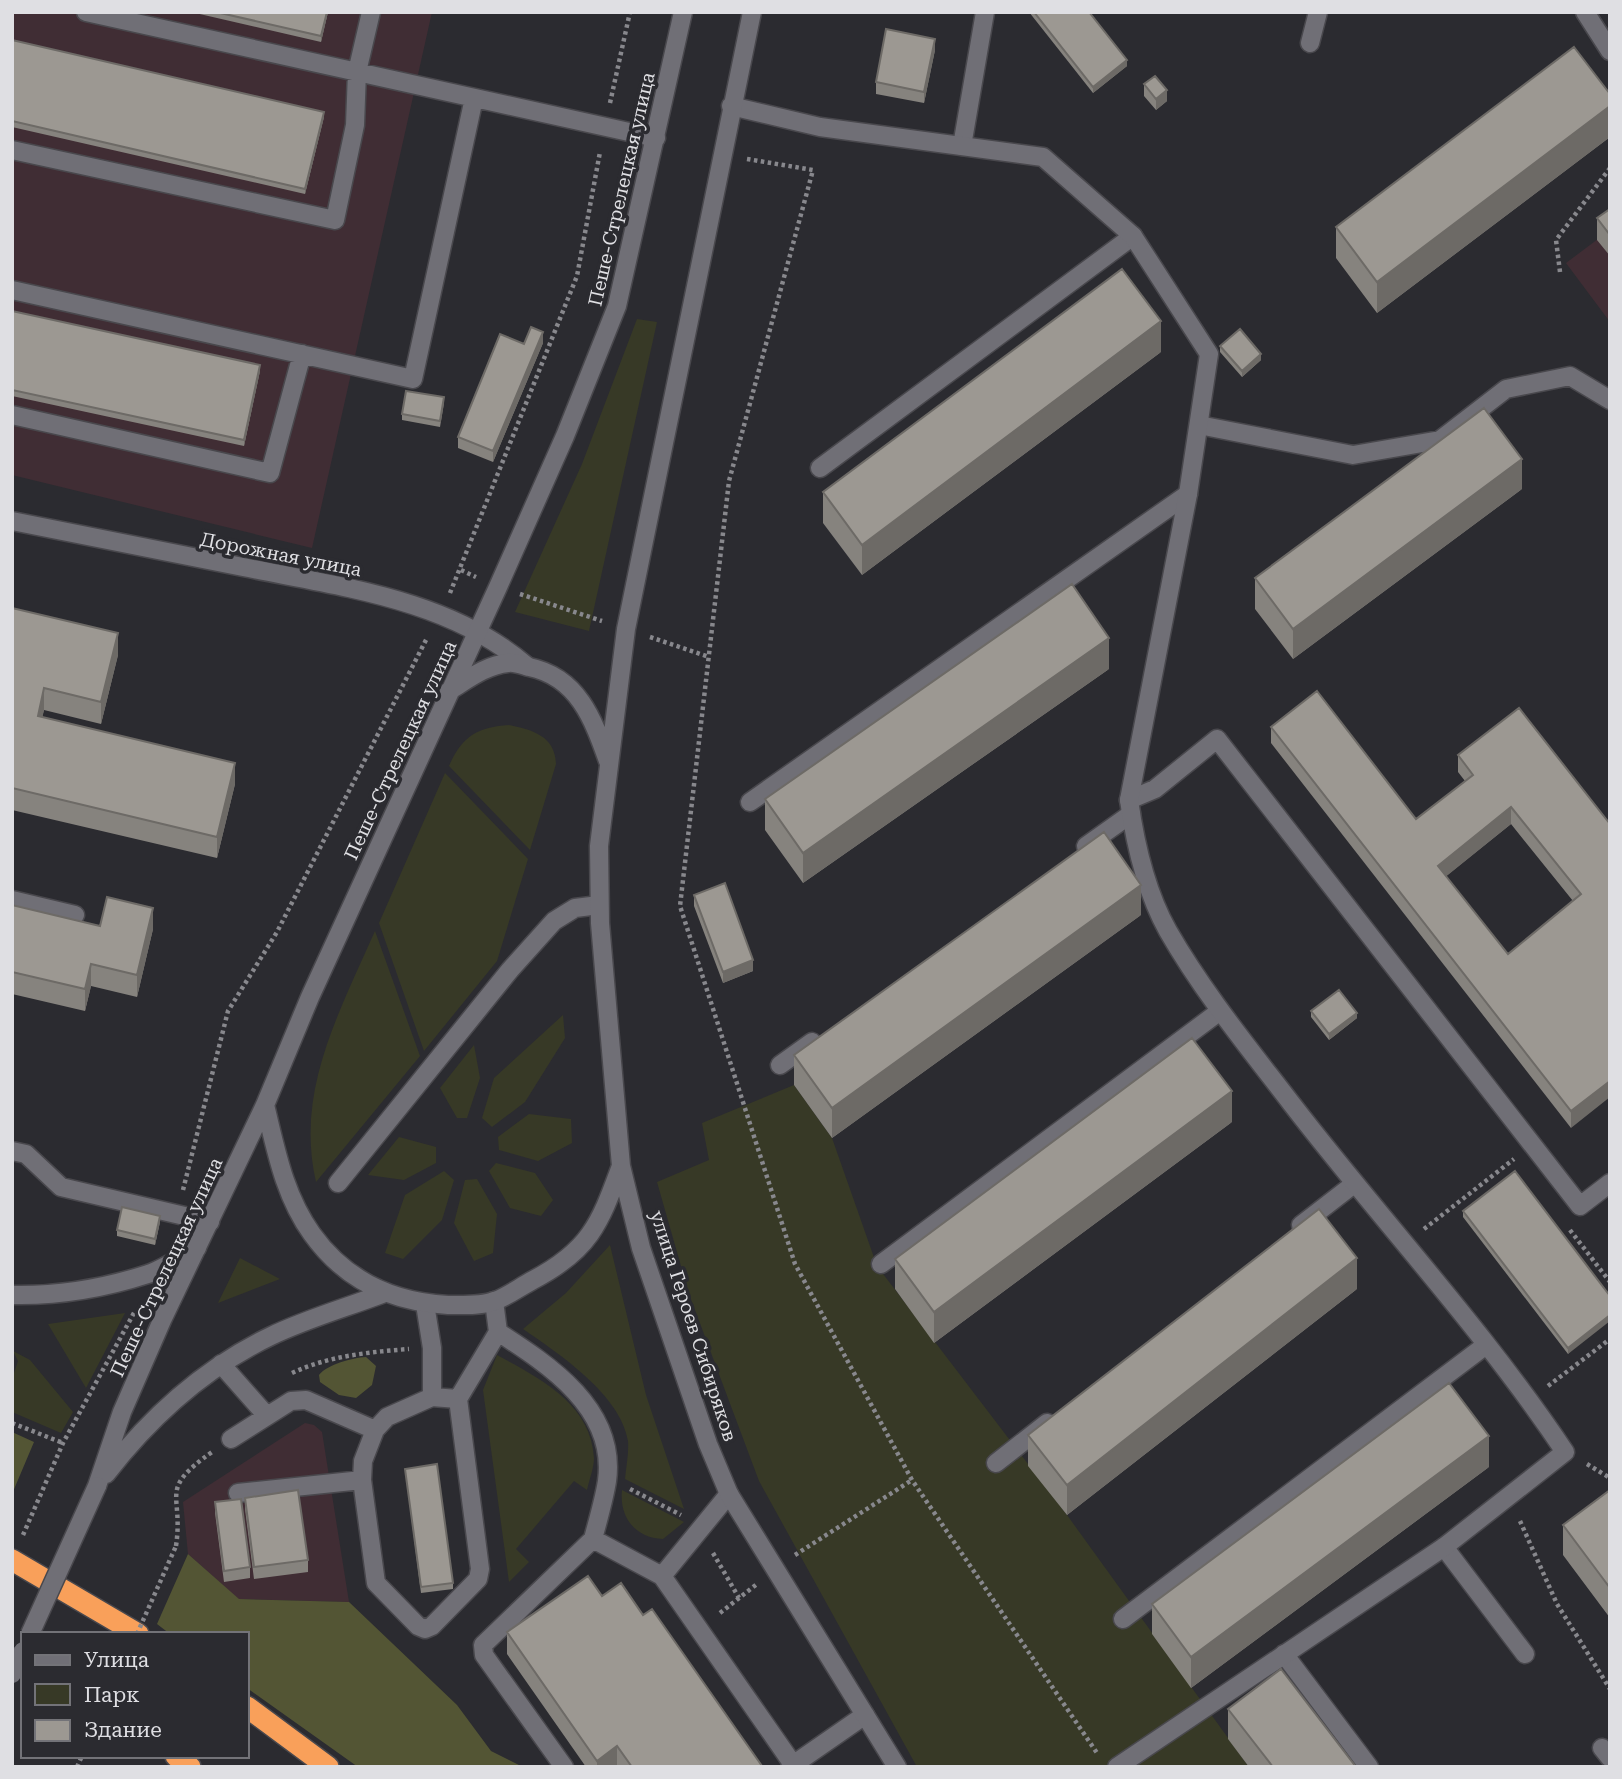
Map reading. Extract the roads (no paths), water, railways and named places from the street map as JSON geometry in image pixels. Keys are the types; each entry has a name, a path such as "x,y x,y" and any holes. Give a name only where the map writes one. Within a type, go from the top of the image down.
{"highway":[{"path":"15,1553 135,1632"},
{"path":"248,1708 328,1767"}],"main road":[{"path":"86,12 604,129 656,138"},
{"path":"12,150 335,220 355,125 357,72 371,12"},
{"name":"Пеше-Стрелецкая улица","path":"97,1486 122,1412 265,1105 310,997 498,587 565,436 617,306 683,12"},
{"path":"611,768 626,629 752,12"},
{"path":"962,146 985,12"},
{"path":"1310,43 1318,12"},
{"path":"1585,12 1610,51"},
{"path":"12,290 413,379 474,99"},
{"path":"731,106 820,127 1043,157 1133,236 1209,354 1188,494 1130,807 1136,848 1167,929 1220,1011 1354,1184 1530,1400 1565,1451 1444,1547 1117,1767"},
{"path":"820,468 1133,236"},
{"path":"12,415 270,473 302,354"},
{"path":"1199,425 1353,455 1440,440 1506,388 1570,376 1610,400"},
{"path":"750,802 1188,494"},
{"name":"Дорожная улица","path":"12,521 387,597 477,632 507,649 527,666"},
{"path":"449,691 485,669 509,662 527,666 560,680 582,698 611,768"},
{"path":"1074,854 1217,739 1580,1206 1610,1182"},
{"name":"улица Героев Сибиряков","path":"611,768 599,846 598,905 621,1166 641,1248 708,1444 729,1493 897,1767"},
{"path":"12,900 75,915"},
{"path":"338,1183 510,970 554,921 575,908 598,905"},
{"path":"881,1264 1220,1011"},
{"path":"780,1065 825,1033"},
{"path":"265,1105 281,1170 300,1216 333,1258 382,1294 425,1304 463,1305 494,1301 556,1268 589,1235 607,1203 621,1166"},
{"path":"12,1151 26,1154 61,1187 210,1222"},
{"path":"1289,1235 1354,1184"},
{"path":"12,1295 44,1296 150,1273 197,1248"},
{"path":"31,1632 97,1486 135,1437 167,1406 220,1364 272,1336 382,1294"},
{"path":"458,1399 432,1397 387,1417 375,1430 367,1445 362,1480 376,1583 418,1626 425,1629 472,1586 480,1569 458,1399 498,1332 494,1301"},
{"path":"425,1304 432,1348 432,1397"},
{"path":"498,1332 563,1378 585,1402 602,1432 606,1451 607,1479 593,1539 489,1636 483,1645 484,1655 564,1767"},
{"path":"1123,1619 1486,1345"},
{"path":"220,1364 267,1416"},
{"path":"231,1439 291,1401 306,1400 375,1430"},
{"path":"996,1463 1061,1412"},
{"path":"238,1493 362,1480"},
{"path":"662,1576 729,1493"},
{"path":"593,1539 662,1576 791,1765 865,1715"},
{"path":"1444,1547 1525,1654"},
{"path":"1284,1654 1369,1767"},
{"path":"12,1674 21,1657"}]}
